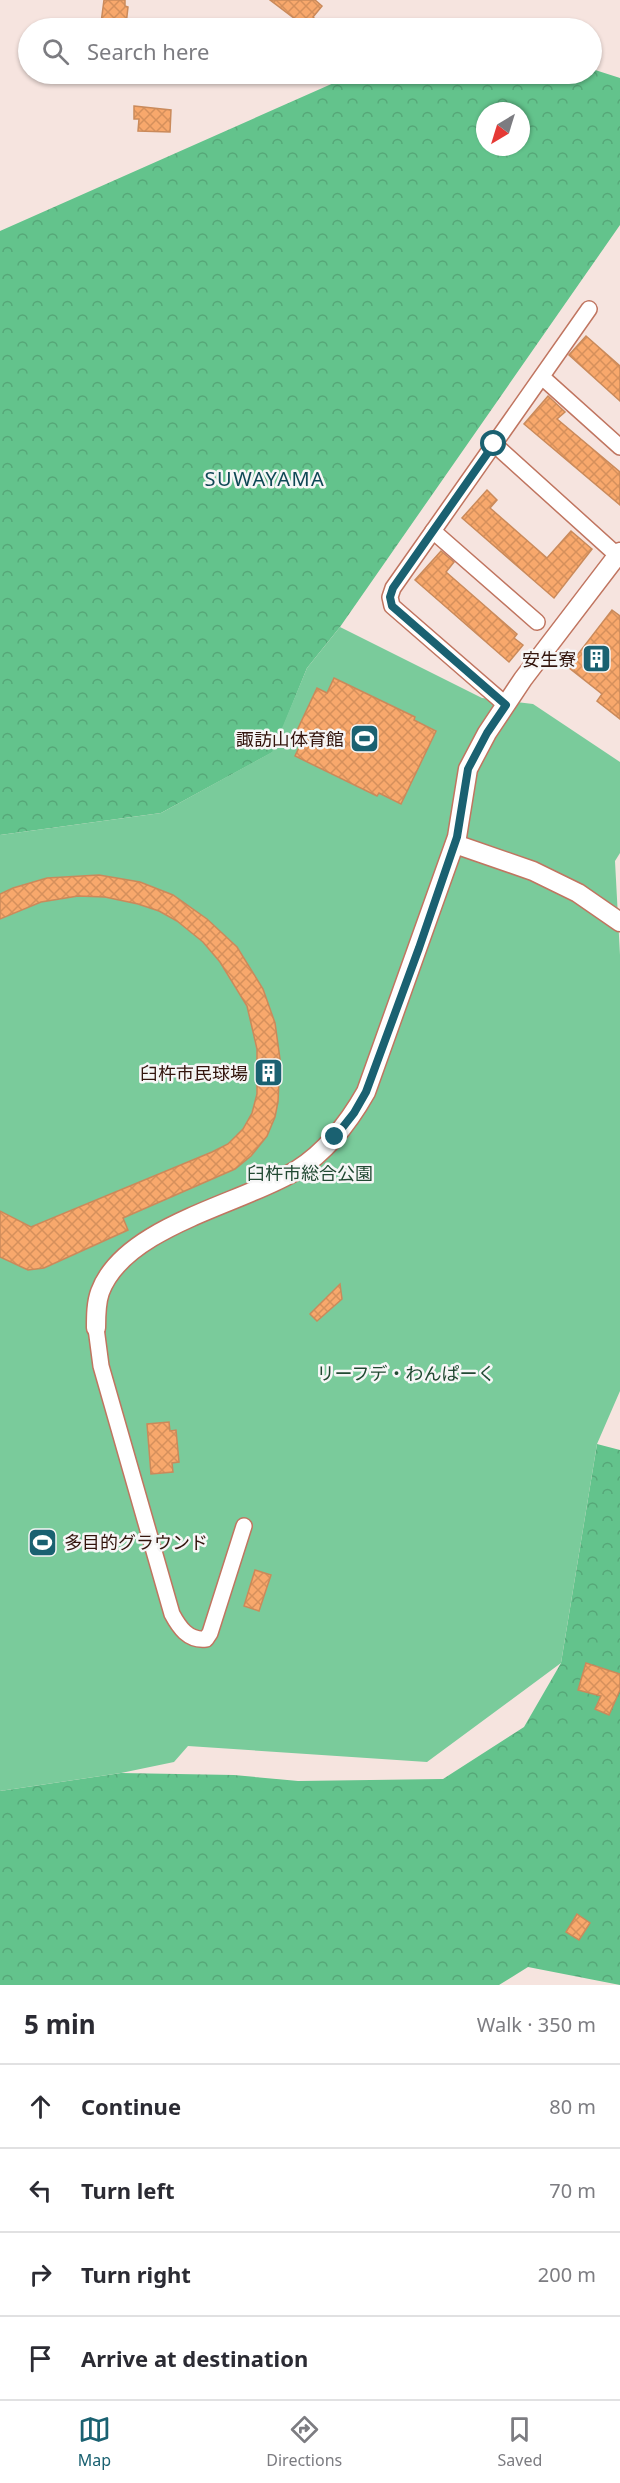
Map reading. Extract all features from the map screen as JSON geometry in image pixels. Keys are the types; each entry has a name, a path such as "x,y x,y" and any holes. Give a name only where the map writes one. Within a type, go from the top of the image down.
{"street":[{"path":"506,705 392,606 390,597 393,588 589,309"},
{"path":"542,376 620,447"},
{"path":"244,1526 210,1633 206,1639 200,1640 192,1637 184,1632 172,1614 101,1366 96,1328 100,1292 110,1274 132,1250 154,1234 297,1170 335,1137 354,1113 372,1074 455,844 468,769 487,733 506,705 619,554 494,444"},
{"path":"434,531 537,622"},
{"path":"455,844 533,871 578,892 620,921"}],"green space":[{"path":"602,72 620,78 620,225 340,627 307,668 273,752 161,813 0,835 0,231 331,84 602,84"},
{"name":"臼杵市総合公園","path":"340,627 482,698 533,704 620,762 620,853 615,861 620,955 620,1391 597,1444 561,1663 427,1762 188,1746 174,1762 121,1773 0,1791 0,835 161,813 272,752 307,668"},
{"path":"597,1444 620,1450 620,1985 528,1967 499,1985 0,1985 0,1791 121,1773 234,1775 298,1781 443,1779 524,1727 561,1663"}],"building":[{"path":"104,0 125,0 125,6 128,7 127,18 102,18"},
{"path":"270,0 315,0 322,6 314,18 294,18"},
{"path":"134,106 171,110 170,132 138,131 139,119 134,119"},
{"path":"586,336 620,366 620,401 569,355"},
{"path":"548,396 565,412 557,419 620,472 620,505 524,424"},
{"path":"487,490 497,500 490,508 547,558 571,531 592,549 554,598 462,518"},
{"path":"441,551 454,562 446,572 517,634 514,638 523,645 509,662 415,580"},
{"name":"安生寮","path":"612,610 620,616 620,719 597,701 602,694 568,667"},
{"name":"諏訪山体育館","path":"334,678 415,717 414,720 436,731 401,804 379,793 377,796 295,756 302,741 294,737 317,688 327,693"},
{"name":"臼杵市民球場","path":"99,875 140,882 173,895 207,919 237,947 263,989 275,1023 280,1059 278,1102 267,1136 251,1156 235,1169 123,1218 128,1230 44,1268 28,1270 0,1257 0,1211 31,1227 212,1152 228,1144 243,1129 252,1113 257,1094 257,1049 247,1006 220,962 203,942 177,921 159,911 138,904 105,897 78,896 41,902 0,919 0,894 13,888 47,878"},
{"path":"340,1284 342,1299 317,1321 310,1314"},
{"path":"169,1422 170,1431 176,1430 179,1462 172,1463 173,1472 151,1474 147,1424"},
{"path":"255,1570 271,1575 259,1611 244,1606"},
{"path":"586,1663 620,1674 620,1690 609,1715 595,1709 601,1696 578,1690"},
{"path":"577,1914 590,1923 579,1940 566,1932"}],"place":[{"name":"安生寮","path":"597,659"},
{"name":"諏訪山体育館","path":"365,739"},
{"name":"臼杵市民球場","path":"269,1073"},
{"name":"多目的グラウンド","path":"43,1542"}],"district":[{"name":"SUWAYAMA","path":"265,478"}],"route":[{"path":"335,1137 354,1113 366,1092 457,837 468,769 487,733 506,705 392,606 390,597 393,588 494,444"}],"park label":[{"name":"リーフデ・わんぱーく","path":"406,1373"}]}
